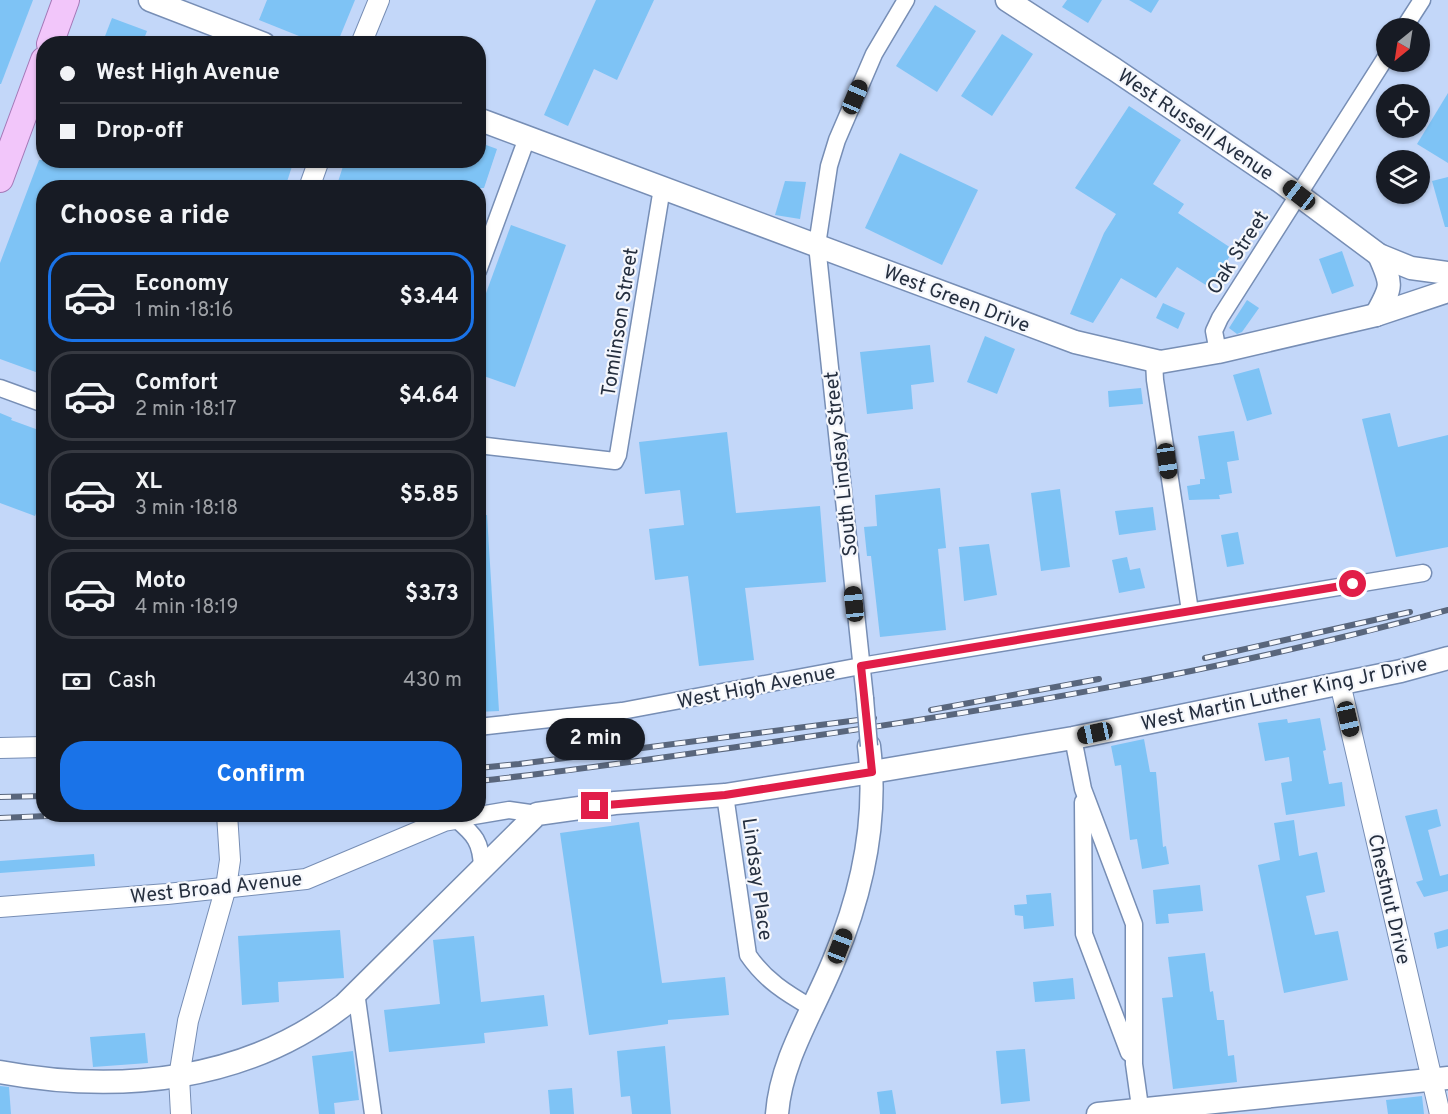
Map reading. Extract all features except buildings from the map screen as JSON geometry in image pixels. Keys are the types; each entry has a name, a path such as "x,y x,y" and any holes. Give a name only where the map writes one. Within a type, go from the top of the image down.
{"main road":[{"path":"53,36 66,0"},
{"path":"150,0 243,36"},
{"name":"West Russell Avenue","path":"1007,0 1114,69 1299,195 1379,255 1411,268 1448,273"},
{"path":"0,179 36,82"},
{"name":"West Green Drive","path":"486,122 1075,342 1154,361 1160,362 1218,352 1376,315 1448,291"},
{"path":"1376,315 1389,292 1390,279 1379,255"},
{"name":"West Martin Luther King Jr Drive","path":"537,814 615,803 725,795 1072,738 1401,671 1448,658"},
{"name":"South Lindsay Street","path":"777,1114 778,1101 791,1057 838,951 858,892 869,828 872,772 869,746"},
{"path":"0,1072 74,1082 124,1083 179,1077 249,1058 283,1044 323,1021 356,992 537,814"},
{"path":"1098,1114 1141,1112 1440,1079"}],"street":[{"path":"365,36 379,0"},
{"name":"South Lindsay Street","path":"869,746 817,245 829,166 837,140 874,54 906,0"},
{"path":"1410,18 1422,0"},
{"name":"Oak Street","path":"1218,352 1214,331 1220,318 1377,72"},
{"path":"486,249 527,138"},
{"name":"Tomlinson Street","path":"486,447 615,461 629,392 662,188"},
{"path":"1154,361 1190,611"},
{"path":"0,388 36,401"},
{"name":"West High Avenue","path":"486,726 622,711 861,666 1423,573"},
{"name":"Chestnut Drive","path":"1340,683 1440,1079 1440,1114"},
{"path":"1072,738 1083,789 1134,924 1134,1064 1141,1112"},
{"path":"0,748 36,747"},
{"path":"1083,789 1084,934 1134,1064"},
{"name":"Lindsay Place","path":"725,795 748,955 760,972 812,1008"},
{"name":"West Broad Avenue","path":"486,814 509,810 537,814"},
{"path":"181,1114 179,1077 188,1021 226,887 230,860 228,822"},
{"name":"West Broad Avenue","path":"0,907 306,879 442,822"},
{"path":"460,822 472,832 482,848 482,867"},
{"path":"356,992 373,1114"}],"railway":[{"path":"486,780 758,744 932,718 1105,688 1277,652 1448,610"},
{"path":"1205,658 1410,612"},
{"path":"931,710 1099,679"},
{"path":"486,767 874,718"},
{"path":"0,797 36,796"},
{"path":"0,818 36,816"}],"route":[{"path":"595,806 725,795 872,772 861,666 1353,584"}]}
